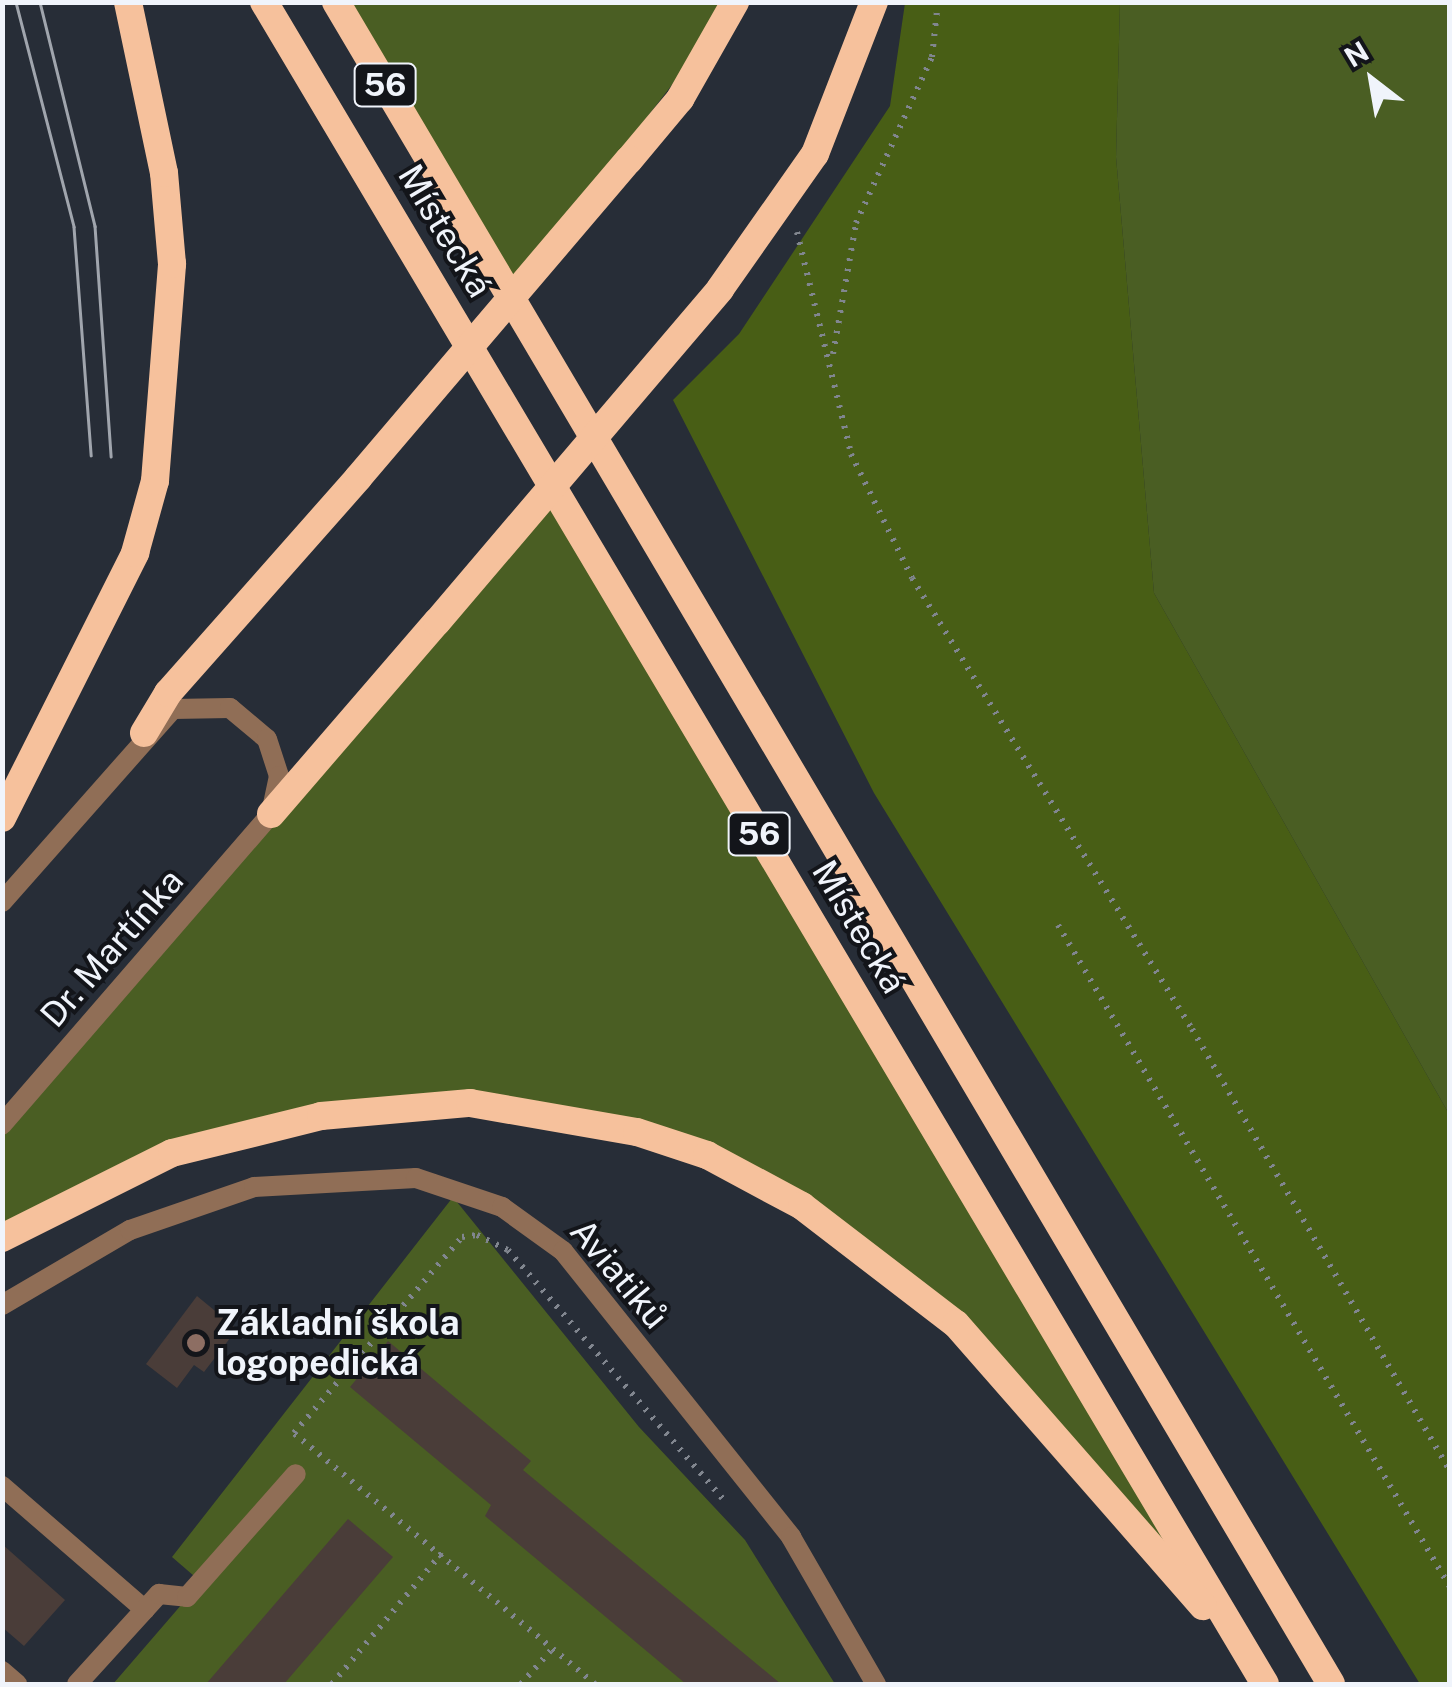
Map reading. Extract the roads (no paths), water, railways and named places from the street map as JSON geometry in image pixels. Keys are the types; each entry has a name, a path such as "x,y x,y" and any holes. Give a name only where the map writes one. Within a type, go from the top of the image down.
{"highway":[{"path":"2,818 135,553 156,481 172,264 164,173 128,2"},
{"name":"Místecká","path":"264,2 1259,1675"},
{"name":"Místecká","path":"336,2 1331,1684"},
{"name":"56","path":"350,2 434,168"},
{"path":"144,733 168,692 358,478 680,99 735,2"},
{"path":"271,814 720,290 787,203 839,107 874,2"},
{"name":"56","path":"2,1238 172,1154 397,1104 560,1113 707,1155 802,1206 956,1324 1259,1675"}],"street":[{"path":"2,902 144,733 192,704 239,712 276,756 271,814"},
{"name":"Dr. Martínka","path":"2,1125 271,814"},
{"name":"Aviatiků","path":"2,1305 130,1230 254,1187 416,1178 502,1207 562,1251 791,1536 876,1684"},
{"path":"76,1684 159,1594 187,1597 296,1474"},
{"path":"2,1486 145,1610"},
{"path":"2,1672 16,1684"}],"tram line":[{"path":"16,2 74,227 91,455"},
{"path":"40,2 95,226 111,456"}],"place":[{"name":"Základní škola logopedická","path":"196,1343"}]}
